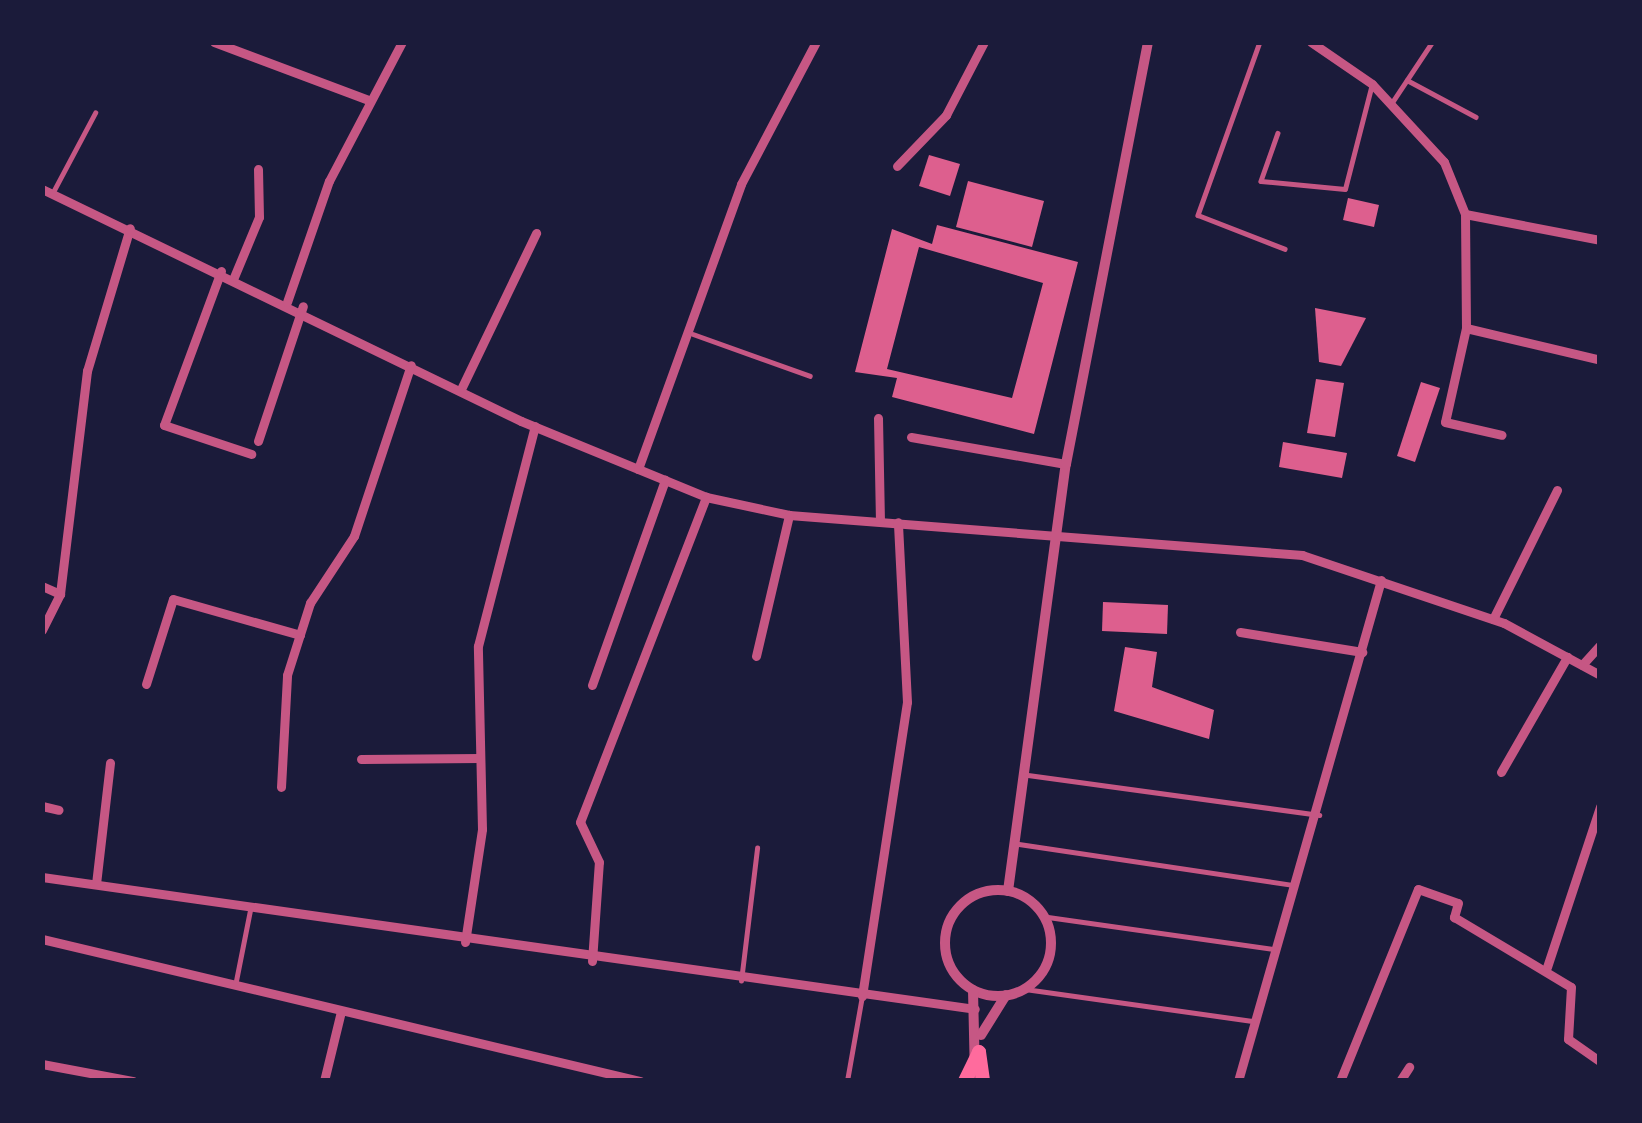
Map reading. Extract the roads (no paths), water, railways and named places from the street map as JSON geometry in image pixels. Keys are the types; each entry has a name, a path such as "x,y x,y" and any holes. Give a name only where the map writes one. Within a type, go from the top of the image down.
{"main road":[{"path":"965,1081 979,1052"},
{"path":"979,1052 979,1081"}],"street":[{"path":"214,42 368,100"},
{"path":"287,302 368,100 402,42"},
{"path":"638,469 693,334 741,184 815,42"},
{"path":"897,166 946,115 984,42"},
{"path":"1008,891 1066,464 1148,42"},
{"path":"1311,42 1372,84 1444,162 1465,214 1466,328 1445,422 1502,435"},
{"path":"234,277 259,217 258,170"},
{"path":"47,191 303,307 535,427 706,496 789,515 1060,529 1302,555 1493,619 1600,675"},
{"path":"1465,214 1600,240"},
{"path":"42,630 60,594 87,371 130,228"},
{"path":"462,387 536,233"},
{"path":"221,271 164,424 251,454"},
{"path":"258,441 303,307"},
{"path":"1466,328 1597,359"},
{"path":"280,787 300,635 354,536 411,365"},
{"path":"878,418 880,521"},
{"path":"465,942 480,758 478,646 535,427"},
{"path":"911,436 1066,464"},
{"path":"592,685 665,480"},
{"path":"1493,619 1557,490"},
{"path":"592,961 599,862 580,822 706,496"},
{"path":"756,656 789,515"},
{"path":"862,996 907,702 898,522"},
{"path":"1238,1081 1292,885 1319,815 1381,580"},
{"path":"42,586 60,594"},
{"path":"146,684 173,599 300,635"},
{"path":"1240,632 1362,652"},
{"path":"1582,665 1600,645"},
{"path":"1502,772 1567,657"},
{"path":"362,760 480,758"},
{"path":"96,884 110,763"},
{"path":"42,806 59,810"},
{"path":"1546,967 1600,807"},
{"path":"42,877 592,961 976,1009"},
{"path":"1340,1081 1418,890 1458,903 1454,917 1546,967 1574,994 1568,1039 1600,1061"},
{"path":"973,990 1006,995 1025,989 1049,959 1048,917 1008,891 978,893 948,925 946,955 973,990 981,1035 979,1052"},
{"path":"42,939 640,1081"},
{"path":"981,1035 1006,995"},
{"path":"324,1081 341,1011"},
{"path":"42,1064 134,1081"},
{"path":"1400,1081 1409,1067"}],"lane":[{"path":"1260,42 1198,215 1285,249"},
{"path":"1391,104 1432,42"},
{"path":"1407,80 1476,117"},
{"path":"1278,133 1261,182 1345,189 1372,84"},
{"path":"47,191 95,113"},
{"path":"693,334 810,376"},
{"path":"1027,775 1319,815"},
{"path":"1016,843 1292,885"},
{"path":"741,981 757,848"},
{"path":"235,985 250,910"},
{"path":"1048,917 1273,949"},
{"path":"1025,989 1253,1021"},
{"path":"847,1081 862,996"}]}
